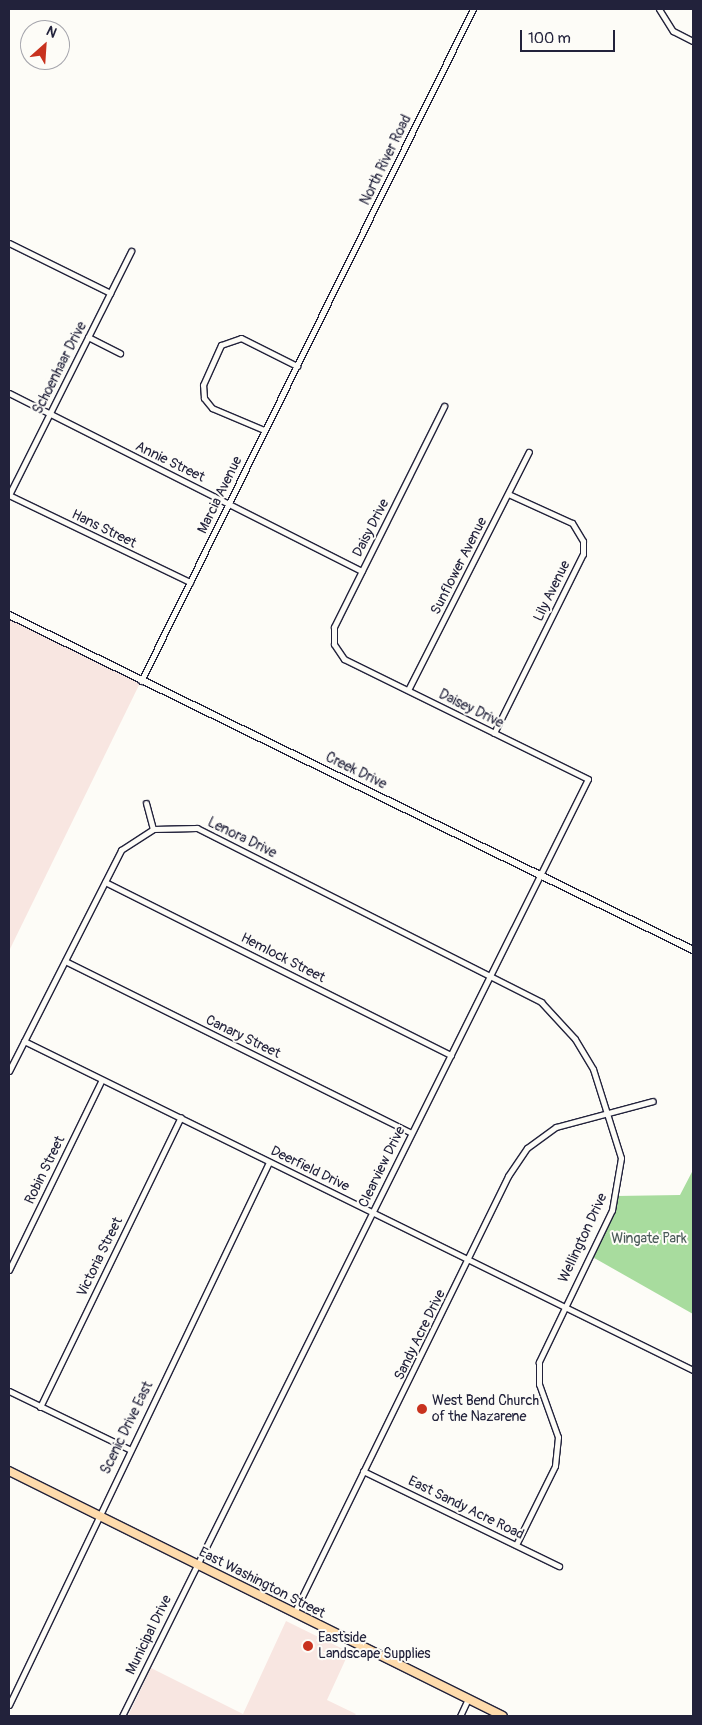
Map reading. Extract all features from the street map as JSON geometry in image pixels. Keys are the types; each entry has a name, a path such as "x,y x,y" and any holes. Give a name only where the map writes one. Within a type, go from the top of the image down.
{"main road":[{"name":"East Washington Street","path":"9,1472 98,1514 503,1716"}],"street":[{"name":"North River Road","path":"320,321 473,9"},
{"path":"659,9 673,31 693,41"},
{"path":"9,243 110,293"},
{"name":"Schoenhaar Drive","path":"9,495 131,251"},
{"name":"Marcia Avenue","path":"141,681 264,430 320,321"},
{"path":"88,337 120,352"},
{"path":"264,430 212,408 204,398 203,385 221,345 241,338 297,366"},
{"name":"Annie Street","path":"9,393 49,415 362,571"},
{"name":"Daisy Drive","path":"344,659 334,644 334,627 444,406"},
{"name":"Sunflower Avenue","path":"408,690 529,452"},
{"name":"Lily Avenue","path":"494,733 582,554 584,541 572,522 508,494"},
{"name":"Hans Street","path":"9,495 190,582"},
{"name":"Creek Drive","path":"9,615 693,950"},
{"name":"Daisey Drive","path":"344,659 588,779"},
{"name":"Clearview Drive","path":"196,1564 588,779"},
{"path":"9,1071 121,850 153,829 146,803"},
{"name":"Lenora Drive","path":"153,829 197,828 492,974"},
{"name":"Hemlock Street","path":"105,882 451,1055"},
{"name":"Canary Street","path":"64,961 411,1133"},
{"name":"Wellington Drive","path":"492,974 542,1002 575,1039 592,1069 609,1114 622,1158 616,1196 539,1362 538,1374 558,1438 555,1466 516,1545"},
{"name":"Deerfield Drive","path":"24,1041 101,1081 181,1116 269,1162 693,1370"},
{"name":"Robin Street","path":"9,1270 101,1081"},
{"name":"Sandy Acre Drive","path":"294,1613 469,1261 508,1176 527,1148 556,1127 653,1102"},
{"name":"Victoria Street","path":"40,1407 181,1116"},
{"name":"Scenic Drive East","path":"9,1705 94,1532 98,1514 129,1449 269,1162"},
{"path":"9,1391 129,1449"},
{"name":"East Sandy Acre Road","path":"363,1471 559,1566"},
{"name":"Municipal Drive","path":"122,1716 196,1564"},
{"path":"460,1716 468,1699"}],"shaded area":[{"path":"9,616 141,681 9,951"},
{"path":"286,1621 349,1652 327,1700 356,1714 354,1716 128,1716 151,1668 243,1714"}],"green space":[{"name":"Wingate Park","path":"693,1170 693,1314 589,1255 616,1196 680,1195"}],"place":[{"name":"West Bend Church of the Nazarene","path":"422,1409"},
{"name":"Eastside Landscape Supplies","path":"308,1646"}]}
